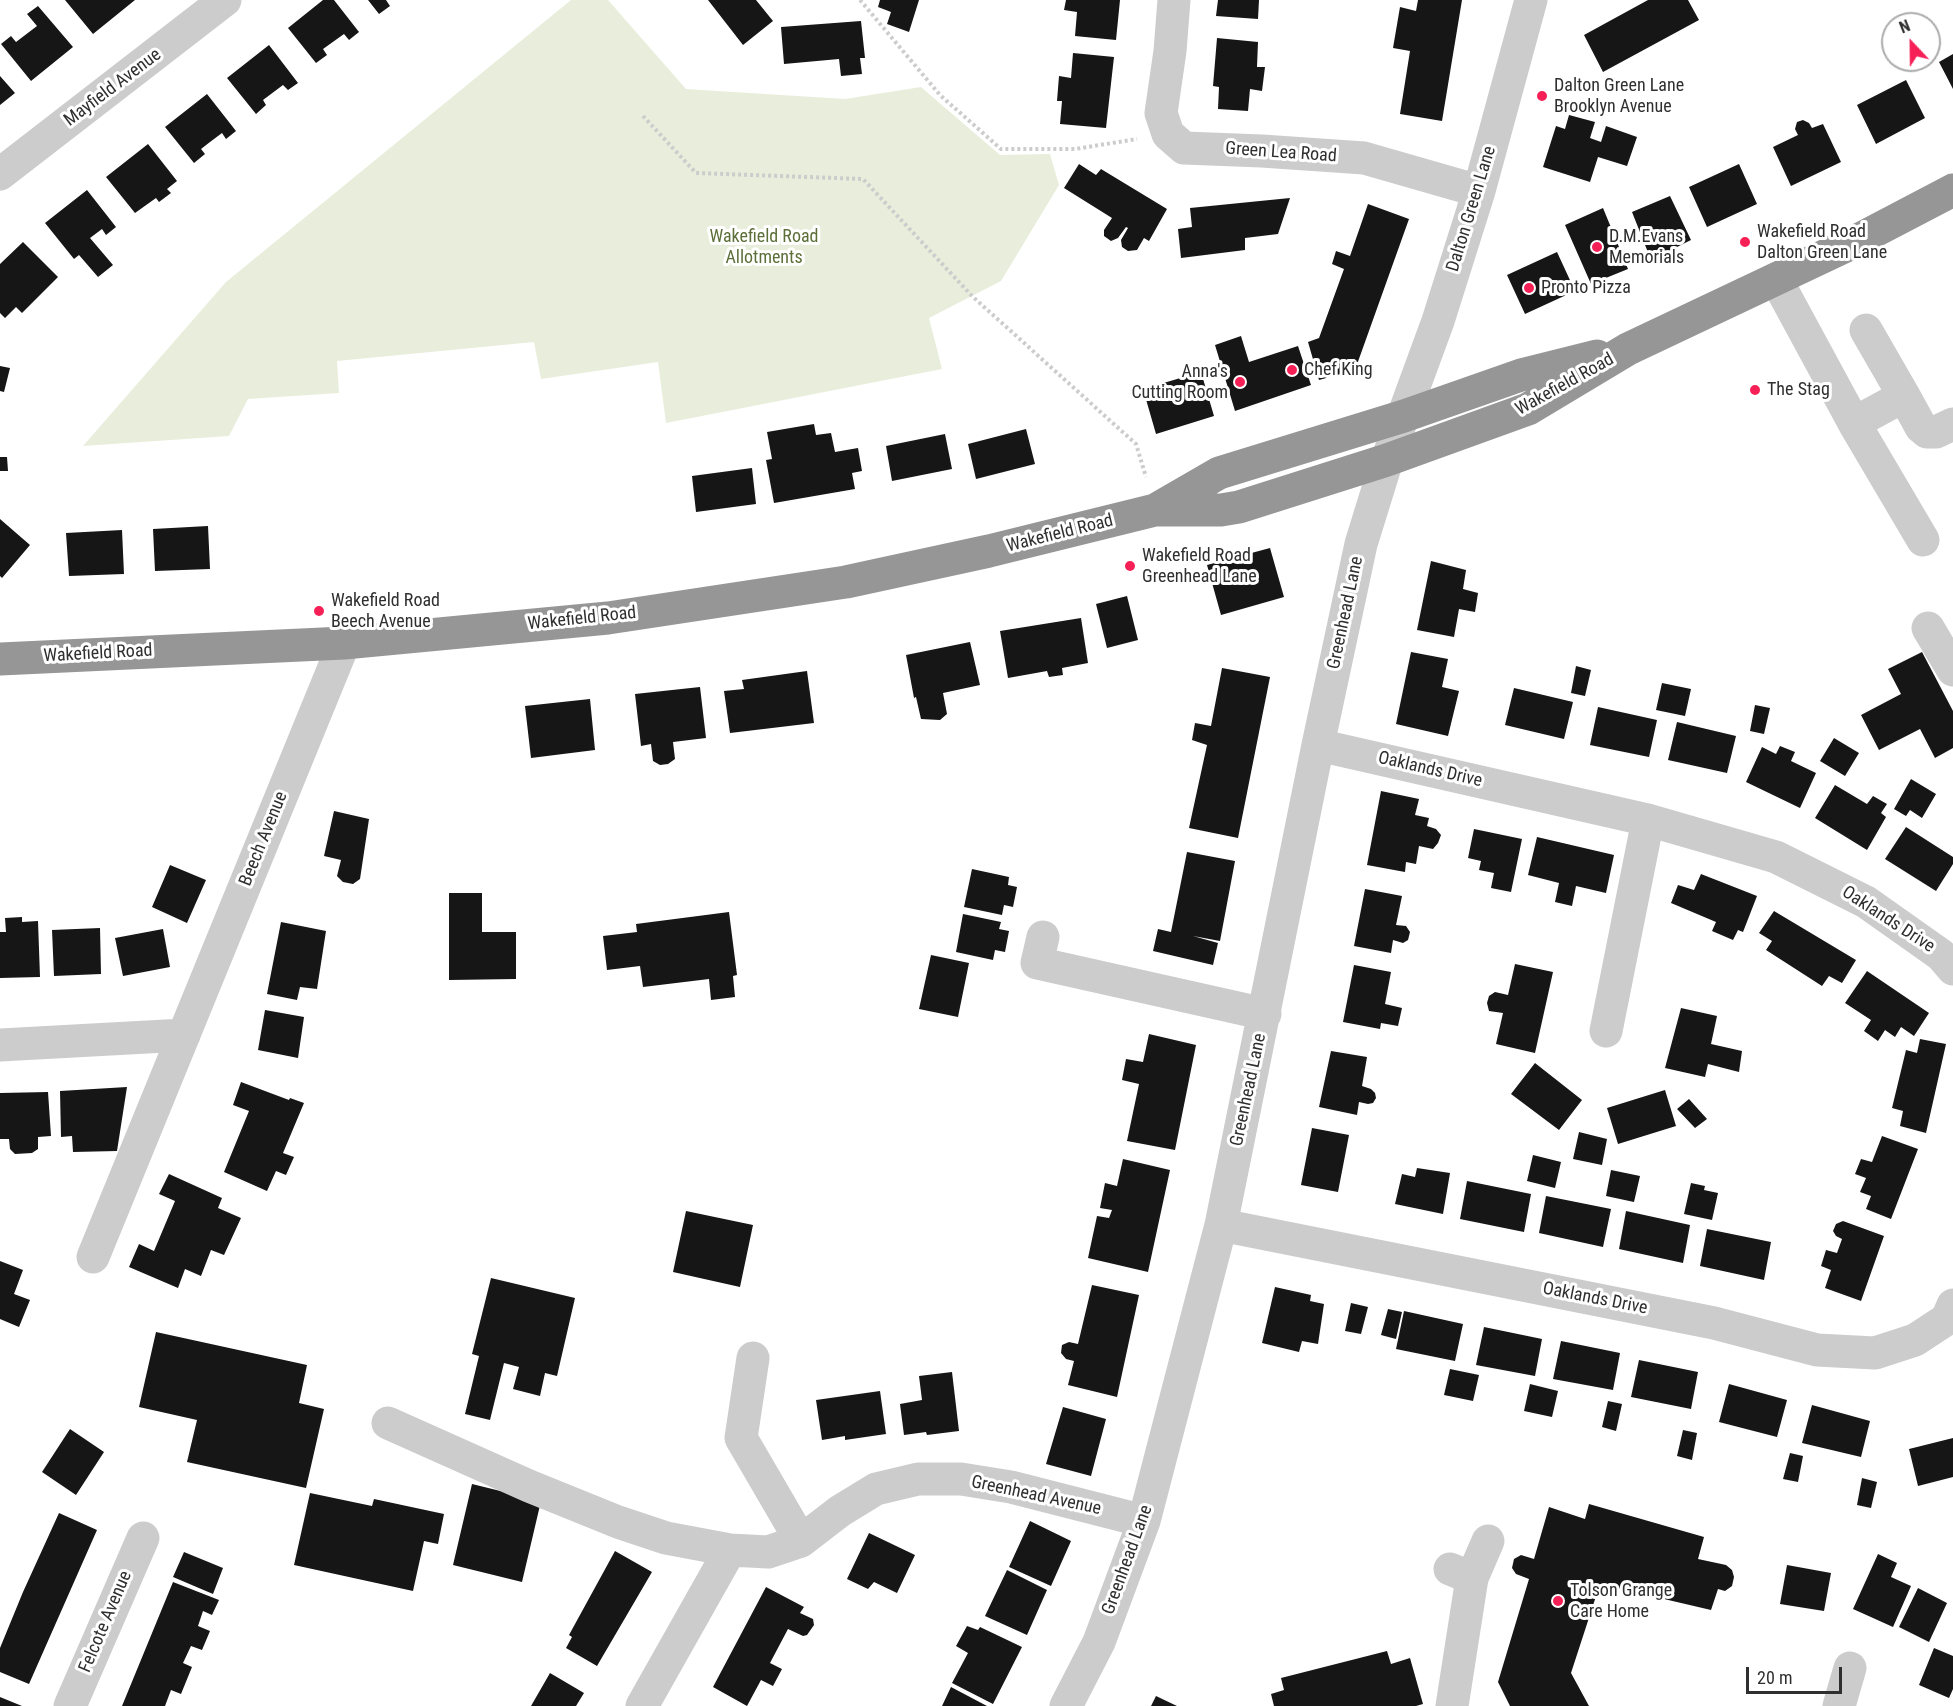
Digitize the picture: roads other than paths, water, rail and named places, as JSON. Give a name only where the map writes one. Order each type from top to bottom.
[{"type":"highway","name":"Wakefield Road","points":[[0,659],[344,643],[608,618],[846,582],[989,551],[1155,510],[1221,510],[1239,507],[1387,460],[1528,409],[1628,349],[1852,243],[1953,189]]},
{"type":"highway","name":"Wakefield Road","points":[[1155,510],[1219,472],[1404,416],[1521,375],[1628,349]]},
{"type":"street","name":"Mayfield Avenue","points":[[0,174],[225,0]]},
{"type":"street","name":"Green Lea Road","points":[[1174,0],[1170,51],[1161,113],[1168,134],[1184,148],[1364,159],[1479,190]]},
{"type":"street","name":"Dalton Green Lane","points":[[1387,460],[1438,321],[1479,190],[1531,0]]},
{"type":"street","points":[[1776,279],[1854,423],[1923,540]]},
{"type":"street","points":[[1866,330],[1921,427],[1927,432],[1936,432],[1953,424]]},
{"type":"street","points":[[1854,423],[1904,396]]},
{"type":"street","name":"Greenhead Lane","points":[[1066,1706],[1099,1642],[1144,1521],[1221,1225],[1361,544],[1387,460]]},
{"type":"street","points":[[1928,628],[1953,670]]},
{"type":"street","name":"Beech Avenue","points":[[93,1257],[344,643]]},
{"type":"street","name":"Oaklands Drive","points":[[1318,745],[1648,820],[1776,857],[1866,902],[1941,955],[1953,969]]},
{"type":"street","points":[[1606,1031],[1648,820]]},
{"type":"street","points":[[1043,937],[1037,963],[1265,1014]]},
{"type":"street","points":[[0,1045],[184,1035]]},
{"type":"street","name":"Oaklands Drive","points":[[1221,1225],[1714,1323],[1817,1350],[1875,1353],[1915,1340],[1947,1319],[1953,1305]]},
{"type":"street","points":[[753,1359],[741,1438],[801,1541]]},
{"type":"street","name":"Greenhead Avenue","points":[[388,1423],[528,1486],[618,1522],[666,1538],[730,1550],[768,1552],[801,1541],[840,1511],[876,1489],[918,1479],[961,1479],[1011,1487],[1144,1521]]},
{"type":"street","name":"Felcote Avenue","points":[[70,1706],[143,1538]]},
{"type":"street","points":[[1452,1706],[1461,1573],[1488,1541]]},
{"type":"street","points":[[642,1706],[730,1550]]},
{"type":"street","points":[[1839,1706],[1850,1668]]},
{"type":"place","name":"Dalton Green Lane Brooklyn Avenue","points":[[1542,96]]},
{"type":"place","name":"Wakefield Road Dalton Green Lane","points":[[1745,242]]},
{"type":"place","name":"D.M.Evans Memorials","points":[[1597,247]]},
{"type":"place","name":"Pronto Pizza","points":[[1529,288]]},
{"type":"place","name":"Chef King","points":[[1292,370]]},
{"type":"place","name":"Anna's Cutting Room","points":[[1240,382]]},
{"type":"place","name":"The Stag","points":[[1755,390]]},
{"type":"place","name":"Wakefield Road Greenhead Lane","points":[[1130,566]]},
{"type":"place","name":"Wakefield Road Beech Avenue","points":[[319,611]]},
{"type":"place","name":"Tolson Grange Care Home","points":[[1558,1601]]},
{"type":"park label","name":"Wakefield Road Allotments","points":[[764,247]]}]
